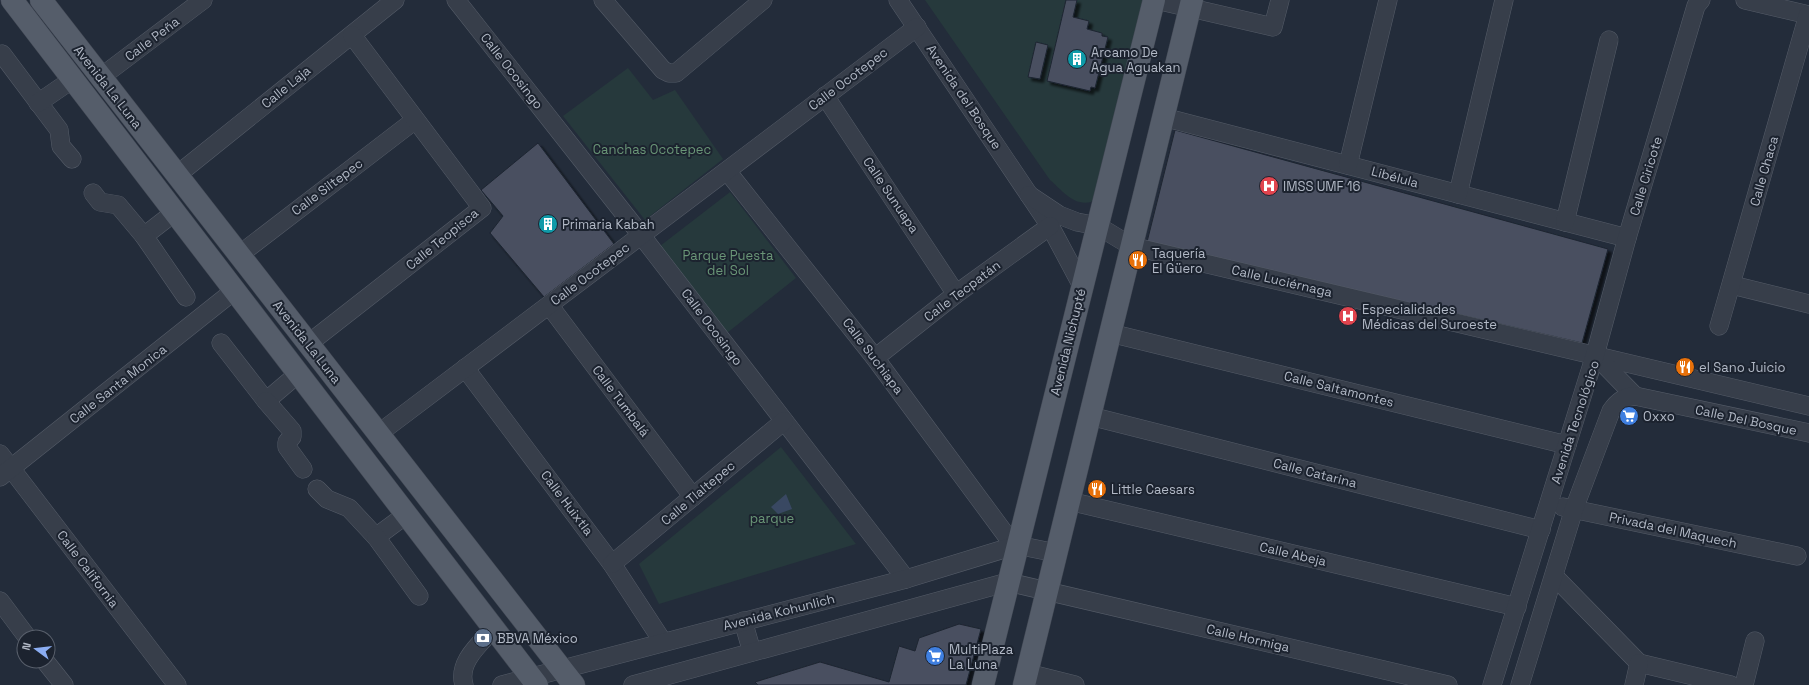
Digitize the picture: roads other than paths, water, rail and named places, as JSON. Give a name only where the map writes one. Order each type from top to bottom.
[{"type":"main road","name":"Avenida La Luna","points":[[12,0],[534,681]]},
{"type":"main road","name":"Avenida La Luna","points":[[41,0],[567,677]]},
{"type":"main road","name":"Avenida Nichupté","points":[[983,685],[1008,582],[1015,545],[1155,0]]},
{"type":"main road","points":[[1025,679],[1191,4]]},
{"type":"street","points":[[0,4],[6,0]]},
{"type":"street","name":"Calle Peña","points":[[101,77],[203,0]]},
{"type":"street","name":"Calle Laja","points":[[177,174],[395,0]]},
{"type":"street","name":"Calle Ocosingo","points":[[456,0],[641,235],[906,579]]},
{"type":"street","points":[[603,0],[663,70],[676,73],[763,0]]},
{"type":"street","name":"Avenida del Bosque","points":[[898,0],[1050,226],[1082,286]]},
{"type":"street","points":[[1155,0],[1191,4],[1273,27],[1280,0]]},
{"type":"street","points":[[1348,165],[1388,0]]},
{"type":"street","points":[[1458,194],[1504,0]]},
{"type":"street","name":"Calle Ciricote","points":[[1595,355],[1627,238],[1696,6],[1701,0]]},
{"type":"street","points":[[1745,0],[1808,15]]},
{"type":"street","name":"Calle Chaca","points":[[1720,326],[1808,15]]},
{"type":"street","name":"Calle Ocotepec","points":[[378,434],[917,27]]},
{"type":"street","name":"Calle Teopisca","points":[[308,344],[482,208],[352,35]]},
{"type":"street","points":[[1565,222],[1609,40]]},
{"type":"street","points":[[2,54],[59,130],[61,146],[72,159]]},
{"type":"street","points":[[38,103],[73,79]]},
{"type":"street","name":"Calle Sunuapa","points":[[825,96],[956,294]]},
{"type":"street","name":"Libélula","points":[[1163,117],[1627,238]]},
{"type":"street","name":"Calle Siltepec","points":[[239,255],[415,120]]},
{"type":"street","name":"Calle Suchiapa","points":[[727,170],[875,358],[1015,545]]},
{"type":"street","points":[[93,193],[100,202],[118,205],[144,236],[186,297]]},
{"type":"street","name":"Avenida del Bosque","points":[[1029,195],[1059,215],[1077,222],[1098,226],[1131,246]]},
{"type":"street","points":[[144,236],[175,212]]},
{"type":"street","name":"Calle Tecpatán","points":[[875,358],[956,294],[1050,226]]},
{"type":"street","name":"Calle Luciérnaga","points":[[1131,246],[1595,355]]},
{"type":"street","points":[[1732,284],[1809,304]]},
{"type":"street","name":"Calle Santa Monica","points":[[6,473],[235,290]]},
{"type":"street","name":"Calle Tumbalá","points":[[549,305],[693,497]]},
{"type":"street","name":"Calle Saltamontes","points":[[1110,333],[1567,445]]},
{"type":"street","points":[[221,343],[266,401],[292,431],[292,437],[287,442],[286,447],[303,469]]},
{"type":"street","name":"Avenida Tecnológico","points":[[1492,685],[1595,355],[1636,396]]},
{"type":"street","name":"Calle Del Bosque","points":[[1595,355],[1809,406]]},
{"type":"street","name":"Calle Huixtla","points":[[465,368],[612,564],[663,642]]},
{"type":"street","points":[[266,401],[299,374]]},
{"type":"street","name":"Avenida Tecnológico","points":[[1520,685],[1574,509],[1611,411],[1621,400],[1626,397],[1636,396]]},
{"type":"street","name":"Calle Del Bosque","points":[[1636,396],[1809,433]]},
{"type":"street","name":"Calle Catarina","points":[[1090,416],[1541,530]]},
{"type":"street","name":"Calle Tlaltepec","points":[[612,564],[784,421]]},
{"type":"street","name":"Calle California","points":[[0,454],[6,473],[177,685]]},
{"type":"street","points":[[317,489],[328,499],[349,508],[376,537],[419,596]]},
{"type":"street","name":"Calle Abeja","points":[[1069,501],[1517,607]]},
{"type":"street","name":"Privada del Maquech","points":[[1549,504],[1797,556]]},
{"type":"street","points":[[376,537],[407,514]]},
{"type":"street","name":"Avenida Kohunlich","points":[[502,685],[567,677],[663,642],[906,579],[1015,545],[1056,553]]},
{"type":"street","points":[[1554,576],[1639,663],[1732,685]]},
{"type":"street","points":[[633,685],[689,678],[752,652],[1008,582],[1048,590]]},
{"type":"street","name":"Calle Hormiga","points":[[1048,590],[1448,685]]},
{"type":"street","points":[[0,601],[21,629]]},
{"type":"street","points":[[743,621],[752,652]]},
{"type":"street","points":[[464,685],[462,678],[465,662],[494,628]]},
{"type":"street","points":[[1744,685],[1755,641]]},
{"type":"street","points":[[1634,685],[1639,663]]},
{"type":"street","points":[[51,669],[64,685]]},
{"type":"street","points":[[1025,679],[1075,685]]},
{"type":"water","points":[[786,494],[792,509],[778,514],[771,507]]},
{"type":"place","name":"Arcamo De Agua Aguakan","points":[[1077,59]]},
{"type":"place","name":"IMSS UMF 16","points":[[1269,186]]},
{"type":"place","name":"Primaria Kabah","points":[[548,224]]},
{"type":"place","name":"Taquería El Güero","points":[[1138,260]]},
{"type":"place","name":"Especialidades Médicas del Suroeste","points":[[1348,316]]},
{"type":"place","name":"el Sano Juicio","points":[[1685,367]]},
{"type":"place","name":"Oxxo","points":[[1629,416]]},
{"type":"place","name":"Little Caesars","points":[[1097,489]]},
{"type":"place","name":"BBVA México","points":[[483,638]]},
{"type":"place","name":"MultiPlaza La Luna","points":[[935,656]]},
{"type":"park label","name":"Canchas Ocotepec","points":[[652,149]]},
{"type":"park label","name":"Parque Puesta del Sol","points":[[728,262]]},
{"type":"park label","name":"parque","points":[[772,518]]}]
